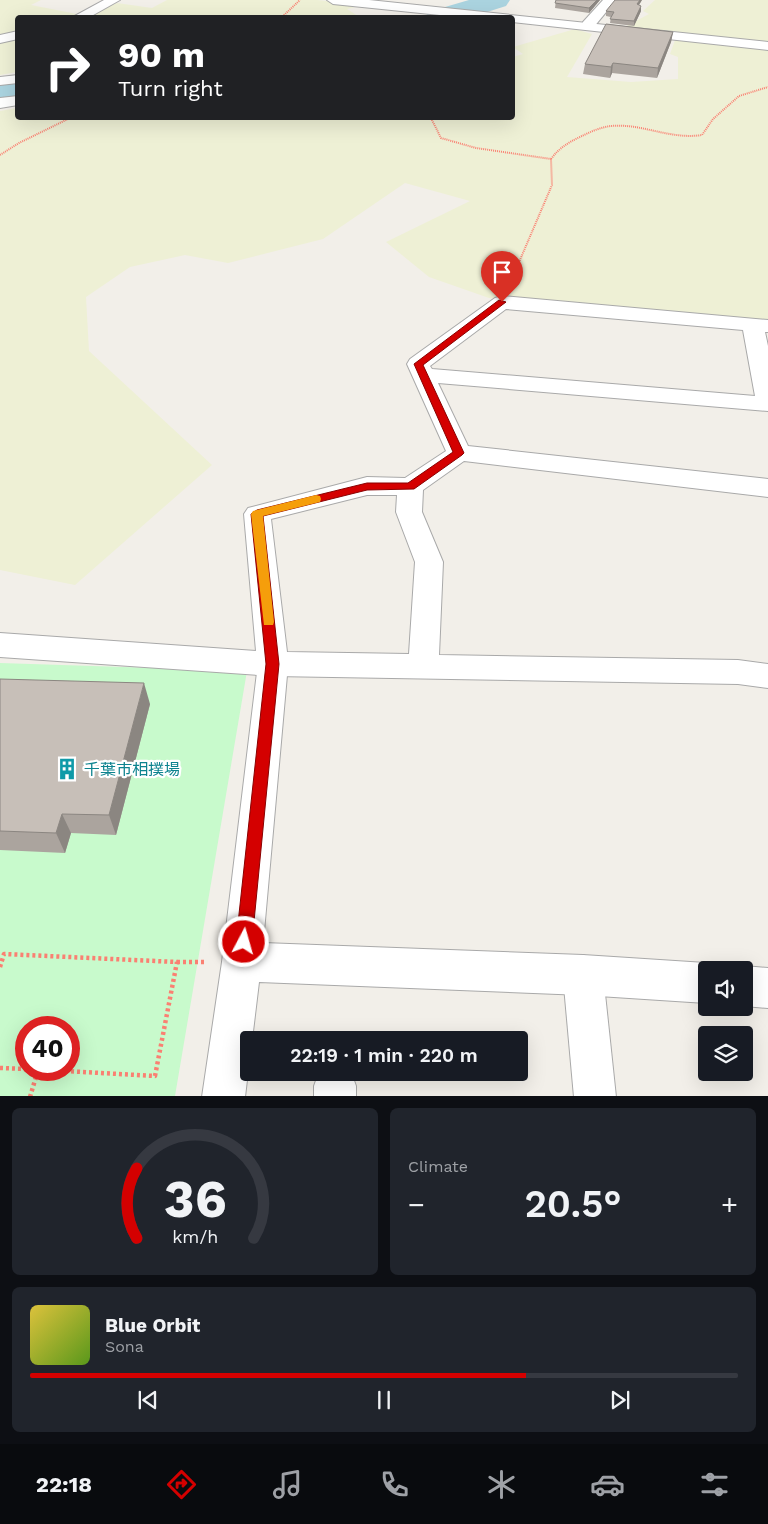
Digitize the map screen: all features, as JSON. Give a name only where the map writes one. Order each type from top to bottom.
[{"type":"street","points":[[83,15],[114,0]]},
{"type":"street","points":[[333,0],[470,15]]},
{"type":"street","points":[[404,15],[457,0]]},
{"type":"street","points":[[588,26],[610,0]]},
{"type":"street","points":[[490,15],[513,13],[588,26],[768,46]]},
{"type":"street","points":[[0,39],[15,36]]},
{"type":"street","points":[[0,81],[15,79]]},
{"type":"street","points":[[0,103],[15,100]]},
{"type":"street","points":[[423,375],[768,404],[760,325],[502,302],[418,364],[423,375],[459,453]]},
{"type":"street","points":[[223,1096],[242,962],[273,664],[257,514],[367,486],[410,486],[459,453],[768,488]]},
{"type":"street","points":[[410,486],[409,512],[429,562],[423,667]]},
{"type":"street","points":[[0,645],[273,664],[738,672],[768,676]]},
{"type":"street","points":[[242,962],[584,975],[698,982]]},
{"type":"street","points":[[584,975],[596,1096]]},
{"type":"street","points":[[753,987],[768,988]]},
{"type":"path","points":[[284,15],[300,0]]},
{"type":"path","points":[[502,302],[552,185],[551,159],[559,148],[594,130],[611,126],[688,138],[702,135],[713,119],[739,96],[768,87]]},
{"type":"path","points":[[0,155],[19,142],[66,120]]},
{"type":"path","points":[[432,120],[440,138],[476,148],[551,159]]},
{"type":"path","points":[[0,967],[4,954],[177,962],[155,1076],[80,1072]]},
{"type":"path","points":[[0,1068],[15,1069]]},
{"type":"path","points":[[30,1096],[35,1081]]},
{"type":"green space","points":[[0,0],[41,0],[31,5],[82,15],[15,15],[15,72],[0,75]]},
{"type":"green space","points":[[167,0],[317,0],[363,5],[347,9],[356,15],[89,15],[117,3],[152,8]]},
{"type":"green space","points":[[655,0],[768,0],[768,321],[489,298],[429,277],[386,242],[470,201],[405,183],[323,239],[228,263],[185,255],[130,267],[86,297],[89,351],[212,465],[75,585],[0,570],[0,111],[15,108],[15,120],[515,120],[515,56],[523,54],[515,46],[575,29],[592,34],[567,77],[631,82],[678,79],[678,57],[670,54],[678,32],[625,27],[649,14],[643,11]]},
{"type":"green space","points":[[0,663],[247,671],[175,1096],[0,1096]]},
{"type":"building","points":[[556,0],[597,0],[589,8],[555,3]]},
{"type":"building","points":[[615,0],[640,0],[637,4],[641,6],[634,21],[610,19],[614,12],[606,11]]},
{"type":"building","points":[[606,24],[673,32],[658,68],[613,63],[611,67],[585,64]]},
{"type":"building","name":"千葉市相撲場","points":[[0,679],[144,683],[109,815],[62,814],[56,833],[0,831]]},
{"type":"waterway","points":[[448,15],[497,0]]},
{"type":"waterway","points":[[0,92],[15,90]]},
{"type":"slow traffic","points":[[268,622],[257,514],[316,499]]},
{"type":"place","name":"千葉市相撲場","points":[[67,769]]},
{"type":"route","points":[[244,942],[273,664],[257,514],[367,486],[410,486],[459,453],[418,364],[502,302]]}]
